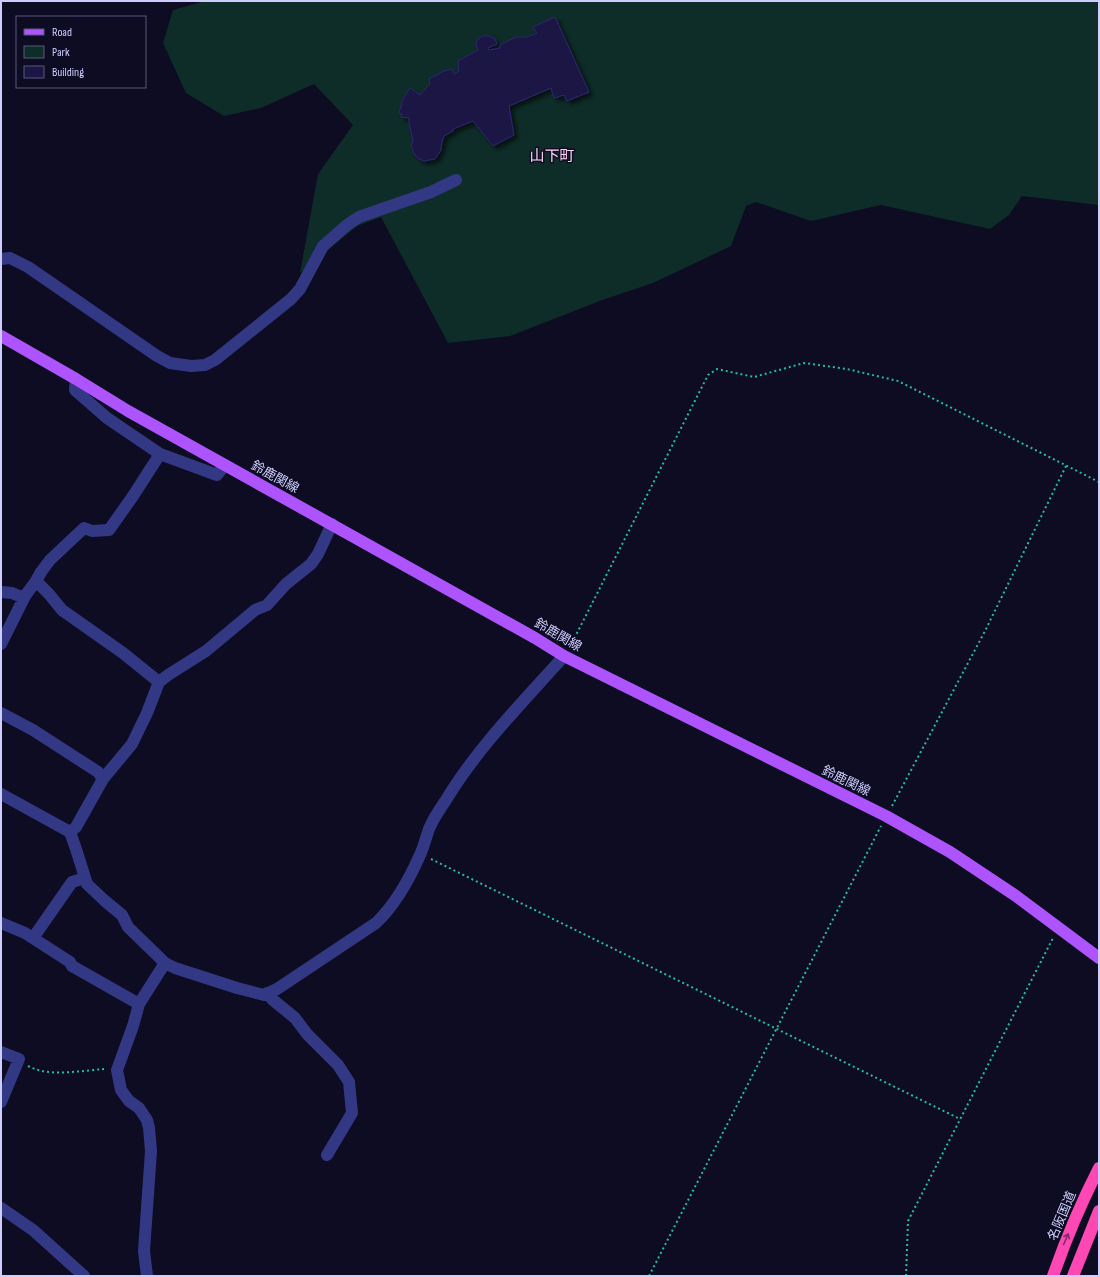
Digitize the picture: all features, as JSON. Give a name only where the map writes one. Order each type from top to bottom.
[{"type":"highway","name":"名阪国道","points":[[1053,1276],[1063,1246],[1099,1168]]},
{"type":"highway","points":[[1073,1276],[1099,1211]]},
{"type":"main road","name":"鈴鹿関線","points":[[1,336],[128,411],[535,638],[564,656],[886,816],[950,852],[1016,896],[1099,958]]},
{"type":"street","points":[[1,259],[10,258],[28,267],[157,356],[170,363],[191,366],[205,365],[215,360],[291,299],[300,289],[323,246],[347,225],[359,217],[431,192],[456,180]]},
{"type":"street","points":[[76,379],[75,390],[107,418],[160,454],[217,475],[225,465]]},
{"type":"street","points":[[1,644],[24,598],[50,560],[84,528],[92,531],[110,530],[160,454]]},
{"type":"street","points":[[70,832],[76,827],[103,779],[132,744],[147,713],[159,682],[168,674],[206,651],[255,610],[267,605],[286,584],[311,564],[318,554],[332,524]]},
{"type":"street","points":[[36,581],[62,610],[123,652],[159,682]]},
{"type":"street","points":[[1,592],[12,593],[24,598]]},
{"type":"street","points":[[1,794],[70,832],[87,884],[122,915],[128,926],[165,963],[174,968],[264,995],[277,989],[376,923],[399,897],[420,854],[430,827],[457,781],[478,753],[564,656]]},
{"type":"street","points":[[1,713],[33,730],[98,772],[103,779]]},
{"type":"street","points":[[33,938],[72,882],[85,878]]},
{"type":"street","points":[[1,923],[25,933],[70,962],[72,966],[139,1004]]},
{"type":"street","points":[[147,1276],[144,1251],[151,1152],[149,1128],[147,1120],[139,1108],[129,1101],[122,1090],[117,1070],[133,1026],[139,1004],[165,963]]},
{"type":"street","points":[[267,993],[273,1000],[295,1018],[307,1034],[338,1065],[348,1082],[352,1113],[327,1155]]},
{"type":"street","points":[[1,1052],[19,1058],[1,1102]]},
{"type":"street","points":[[1,1208],[33,1230],[84,1276]]},
{"type":"path","points":[[564,656],[568,644],[579,630],[708,375],[717,369],[754,377],[804,363],[847,369],[898,381],[1099,482]]},
{"type":"path","points":[[649,1276],[886,816],[985,631],[1066,466]]},
{"type":"path","points":[[420,854],[960,1119]]},
{"type":"path","points":[[906,1276],[908,1221],[1058,928]]},
{"type":"path","points":[[18,1060],[33,1069],[42,1071],[70,1072],[104,1069],[117,1070]]},
{"type":"green space","points":[[205,1],[1099,1],[1099,205],[1022,196],[1009,215],[990,229],[881,205],[811,221],[756,202],[746,206],[731,246],[653,283],[605,299],[510,336],[448,343],[381,217],[357,226],[300,273],[318,174],[353,125],[314,84],[261,108],[224,116],[186,93],[163,43],[173,10]]},
{"type":"building","points":[[555,17],[589,92],[567,101],[564,95],[554,98],[551,88],[509,106],[514,135],[493,146],[473,121],[453,129],[453,131],[444,136],[441,150],[435,159],[424,161],[419,159],[415,155],[411,146],[413,140],[409,118],[401,117],[402,114],[399,113],[403,99],[410,88],[420,95],[430,84],[429,79],[444,71],[452,69],[455,74],[459,71],[458,61],[478,50],[476,45],[477,40],[482,36],[489,36],[495,39],[497,44],[488,48],[489,50],[500,48],[500,45],[516,37],[527,37],[537,33],[533,27]]},
{"type":"district","name":"山下町","points":[[552,156]]}]
